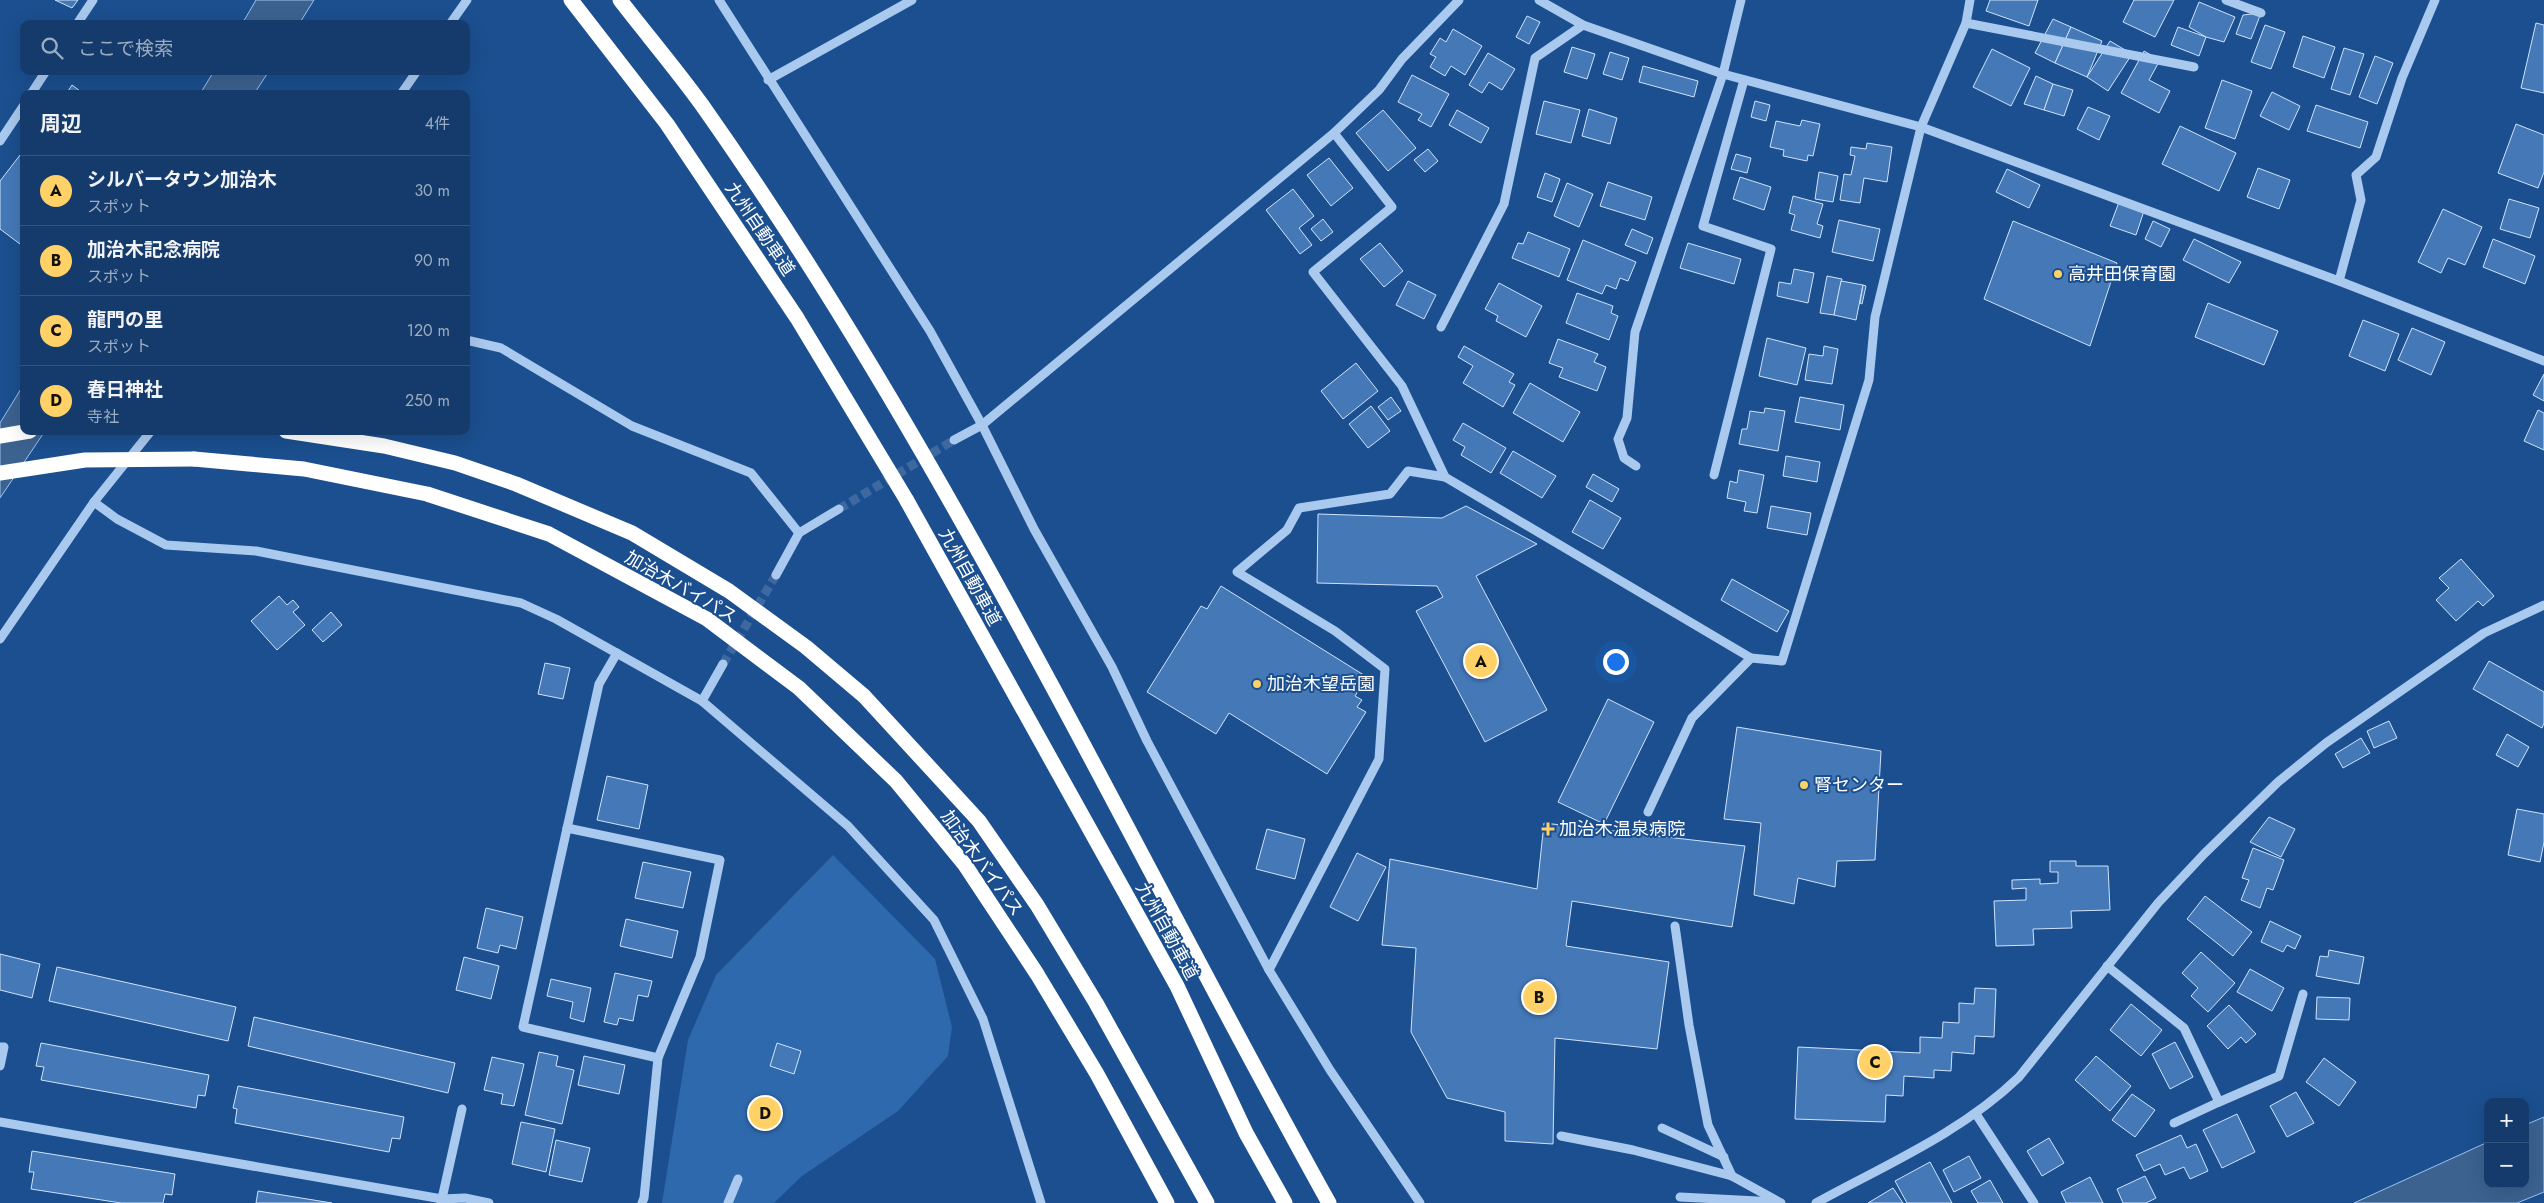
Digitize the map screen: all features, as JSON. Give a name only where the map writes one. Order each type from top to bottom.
[{"type":"highway","name":"九州自動車道","points":[[571,0],[667,124],[689,156],[797,318],[901,491],[1177,986],[1246,1133],[1285,1203]]},
{"type":"highway","name":"九州自動車道","points":[[620,0],[700,103],[830,295],[940,480],[1329,1203]]},
{"type":"highway","points":[[0,436],[20,433]]},
{"type":"highway","name":"加治木バイパス","points":[[310,435],[402,450],[455,463],[516,484],[632,533],[729,591],[814,653],[864,696],[979,821],[1037,905],[1092,995],[1207,1203]]},
{"type":"highway","name":"加治木バイパス","points":[[0,472],[85,460],[194,459],[304,469],[427,494],[549,534],[707,619],[799,688],[896,781],[965,865],[1037,974],[1097,1074],[1167,1203]]},
{"type":"highway","points":[[1279,1113],[1338,1203]]},
{"type":"street","points":[[80,20],[93,0]]},
{"type":"street","points":[[453,20],[467,0]]},
{"type":"street","points":[[719,0],[768,80],[930,331],[982,425],[1034,529],[1112,667],[1147,741],[1269,970],[1330,1070],[1420,1203]]},
{"type":"street","points":[[768,80],[912,0]]},
{"type":"street","points":[[954,440],[982,425],[1334,133],[1379,90],[1402,59],[1459,0]]},
{"type":"street","points":[[1539,0],[1583,25],[1724,74],[1921,127],[2339,281],[2544,361]]},
{"type":"street","points":[[1636,466],[1624,458],[1618,439],[1627,418],[1635,332],[1724,74],[1741,0]]},
{"type":"street","points":[[1269,970],[1379,759],[1385,669],[1335,631],[1237,572],[1287,530],[1299,508],[1390,494],[1408,472],[1444,477],[1751,658],[1782,661],[1869,380],[1875,317],[1921,127],[1966,23],[1970,0]]},
{"type":"street","points":[[2226,0],[2261,13]]},
{"type":"street","points":[[2339,281],[2362,200],[2356,175],[2376,157],[2402,78],[2435,0]]},
{"type":"street","points":[[1966,23],[2194,67]]},
{"type":"street","points":[[1441,327],[1504,204],[1535,58],[1583,25]]},
{"type":"street","points":[[34,90],[43,75]]},
{"type":"street","points":[[404,90],[414,75]]},
{"type":"street","points":[[1714,476],[1771,249],[1703,226],[1744,80]]},
{"type":"street","points":[[0,141],[20,111]]},
{"type":"street","points":[[1334,133],[1392,207],[1313,272],[1402,386],[1444,477]]},
{"type":"street","points":[[470,341],[501,348],[632,426],[751,473],[800,533]]},
{"type":"street","points":[[0,639],[94,502],[148,435]]},
{"type":"street","points":[[94,502],[117,518],[166,545],[256,551],[520,602],[556,619],[702,701],[848,826],[934,920],[983,1019],[1041,1203]]},
{"type":"street","points":[[776,576],[800,533],[839,509]]},
{"type":"street","points":[[1816,1203],[1976,1114],[2019,1077],[2158,903],[2204,854],[2278,782],[2326,743],[2484,632],[2544,606]]},
{"type":"street","points":[[617,653],[599,684],[523,1027],[658,1058]]},
{"type":"street","points":[[1648,812],[1692,718],[1751,658]]},
{"type":"street","points":[[702,701],[722,664]]},
{"type":"street","points":[[567,828],[720,860],[700,957],[658,1058],[642,1203]]},
{"type":"street","points":[[1675,926],[1689,1024],[1708,1125],[1732,1176]]},
{"type":"street","points":[[2107,966],[2184,1028],[2219,1102]]},
{"type":"street","points":[[2174,1123],[2279,1076],[2303,994]]},
{"type":"street","points":[[0,1047],[4,1047],[0,1066]]},
{"type":"street","points":[[442,1201],[462,1109]]},
{"type":"street","points":[[1976,1114],[2034,1203]]},
{"type":"street","points":[[0,1122],[442,1201],[465,1198],[488,1203]]},
{"type":"street","points":[[1662,1128],[1724,1157]]},
{"type":"street","points":[[1561,1136],[1633,1150],[1732,1176],[1780,1203]]},
{"type":"street","points":[[728,1203],[738,1179]]},
{"type":"street","points":[[1680,1197],[1780,1203]]},
{"type":"shaded area","points":[[256,0],[314,0],[302,20],[244,20]]},
{"type":"shaded area","points":[[212,75],[266,75],[257,90],[202,90]]},
{"type":"shaded area","points":[[20,390],[20,435],[42,435],[0,498],[0,423]]},
{"type":"shaded area","points":[[833,855],[935,959],[952,1027],[948,1056],[898,1111],[802,1176],[774,1203],[662,1203],[688,1040],[716,975]]},
{"type":"shaded area","points":[[2544,1117],[2544,1192],[2517,1203],[2354,1203],[2484,1144],[2484,1188],[2529,1188],[2529,1123]]},
{"type":"building","points":[[55,0],[78,0],[72,8]]},
{"type":"building","points":[[1990,0],[2038,0],[2029,26],[1986,11]]},
{"type":"building","points":[[2134,0],[2174,0],[2155,37],[2123,22]]},
{"type":"building","points":[[2199,2],[2235,17],[2224,42],[2206,37],[2189,27]]},
{"type":"building","points":[[2261,13],[2251,39],[2236,34],[2243,15]]},
{"type":"building","points":[[1527,16],[1540,22],[1529,44],[1516,37]]},
{"type":"building","points":[[2053,19],[2071,27],[2055,63],[2035,53]]},
{"type":"building","points":[[2536,23],[2544,25],[2544,93],[2521,88]]},
{"type":"building","points":[[2265,25],[2285,32],[2271,69],[2251,62]]},
{"type":"building","points":[[2071,27],[2102,41],[2087,77],[2055,63]]},
{"type":"building","points":[[2178,27],[2206,37],[2199,56],[2171,45]]},
{"type":"building","points":[[1453,29],[1482,46],[1465,75],[1451,66],[1445,76],[1430,67],[1436,57],[1430,54],[1440,38],[1446,42]]},
{"type":"building","points":[[2303,36],[2335,47],[2324,78],[2293,67]]},
{"type":"building","points":[[2110,41],[2132,54],[2108,91],[2087,77]]},
{"type":"building","points":[[1572,47],[1595,54],[1587,79],[1564,72]]},
{"type":"building","points":[[2344,48],[2364,54],[2350,95],[2331,89]]},
{"type":"building","points":[[1992,49],[2030,68],[2011,106],[1973,87]]},
{"type":"building","points":[[2144,51],[2160,60],[2149,80],[2170,91],[2159,113],[2121,93]]},
{"type":"building","points":[[1610,52],[1629,58],[1622,80],[1603,74]]},
{"type":"building","points":[[1488,53],[1515,69],[1502,90],[1489,82],[1482,93],[1469,85]]},
{"type":"building","points":[[2375,56],[2393,63],[2377,104],[2359,97]]},
{"type":"building","points":[[1643,66],[1698,81],[1694,97],[1639,82]]},
{"type":"building","points":[[1412,75],[1449,94],[1431,127],[1418,120],[1422,114],[1398,102]]},
{"type":"building","points":[[2036,76],[2053,84],[2044,110],[2024,104]]},
{"type":"building","points":[[2222,80],[2252,91],[2235,139],[2205,128]]},
{"type":"building","points":[[2053,84],[2073,90],[2064,116],[2044,110]]},
{"type":"building","points":[[72,85],[79,90],[69,90]]},
{"type":"building","points":[[2272,92],[2300,106],[2289,130],[2260,116]]},
{"type":"building","points":[[1544,101],[1580,110],[1571,143],[1536,134]]},
{"type":"building","points":[[1755,101],[1770,105],[1766,121],[1751,117]]},
{"type":"building","points":[[2316,105],[2368,122],[2360,148],[2307,131]]},
{"type":"building","points":[[2088,107],[2110,116],[2099,140],[2077,129]]},
{"type":"building","points":[[1589,109],[1617,118],[1610,144],[1582,136]]},
{"type":"building","points":[[1383,110],[1416,148],[1388,171],[1356,133]]},
{"type":"building","points":[[1457,110],[1489,128],[1481,143],[1449,125]]},
{"type":"building","points":[[1802,120],[1820,124],[1813,156],[1808,155],[1807,161],[1783,156],[1784,150],[1770,147],[1776,121],[1800,126]]},
{"type":"building","points":[[2516,124],[2544,135],[2544,172],[2538,188],[2498,173]]},
{"type":"building","points":[[2180,126],[2236,153],[2219,191],[2162,164]]},
{"type":"building","points":[[1867,143],[1892,147],[1887,182],[1864,178],[1860,203],[1840,200],[1844,174],[1851,175],[1855,156],[1850,155],[1851,147],[1866,149]]},
{"type":"building","points":[[1428,149],[1438,161],[1425,172],[1414,160]]},
{"type":"building","points":[[1736,154],[1751,158],[1747,173],[1731,169]]},
{"type":"building","points":[[20,155],[20,244],[0,229],[0,181]]},
{"type":"building","points":[[1329,158],[1353,188],[1331,206],[1307,175]]},
{"type":"building","points":[[2258,168],[2290,180],[2279,209],[2247,197]]},
{"type":"building","points":[[2007,169],[2040,185],[2029,208],[1996,192]]},
{"type":"building","points":[[1819,172],[1838,176],[1833,202],[1815,199]]},
{"type":"building","points":[[1545,173],[1560,179],[1552,202],[1537,197]]},
{"type":"building","points":[[1740,177],[1771,187],[1764,210],[1733,199]]},
{"type":"building","points":[[1608,182],[1652,197],[1645,220],[1600,206]]},
{"type":"building","points":[[1567,183],[1593,194],[1579,227],[1554,216]]},
{"type":"building","points":[[1293,189],[1314,216],[1299,228],[1312,245],[1300,254],[1266,210]]},
{"type":"building","points":[[1793,196],[1823,204],[1817,224],[1823,226],[1820,238],[1791,230],[1795,215],[1789,213]]},
{"type":"building","points":[[2509,199],[2539,208],[2530,238],[2500,229]]},
{"type":"building","points":[[2119,202],[2144,211],[2136,235],[2110,226]]},
{"type":"building","points":[[2443,209],[2482,227],[2465,265],[2448,258],[2441,273],[2418,262]]},
{"type":"building","points":[[1323,219],[1333,232],[1321,241],[1311,229]]},
{"type":"building","points":[[1839,220],[1880,229],[1873,261],[1832,252]]},
{"type":"building","points":[[2013,221],[2117,263],[2090,346],[1984,299]]},
{"type":"building","points":[[2153,221],[2170,229],[2161,247],[2145,239]]},
{"type":"building","points":[[1632,229],[1653,238],[1647,254],[1625,245]]},
{"type":"building","points":[[1528,232],[1570,249],[1559,277],[1512,258],[1518,243],[1523,244]]},
{"type":"building","points":[[2194,239],[2241,262],[2229,283],[2183,260]]},
{"type":"building","points":[[2493,239],[2535,256],[2525,284],[2483,267]]},
{"type":"building","points":[[1583,240],[1636,262],[1628,281],[1620,278],[1616,289],[1606,285],[1602,294],[1567,280]]},
{"type":"building","points":[[1380,243],[1403,271],[1384,287],[1360,259]]},
{"type":"building","points":[[1688,243],[1741,259],[1734,284],[1680,268]]},
{"type":"building","points":[[1794,269],[1814,273],[1808,303],[1777,296],[1779,282],[1791,284]]},
{"type":"building","points":[[1827,276],[1842,279],[1834,315],[1820,313]]},
{"type":"building","points":[[1408,281],[1436,295],[1424,319],[1396,305]]},
{"type":"building","points":[[1841,281],[1863,285],[1856,320],[1834,315]]},
{"type":"building","points":[[1499,283],[1542,306],[1526,337],[1496,321],[1498,316],[1485,309]]},
{"type":"building","points":[[1863,285],[1866,286],[1862,304],[1860,303]]},
{"type":"building","points":[[1577,293],[1613,306],[1611,313],[1618,316],[1609,340],[1566,323]]},
{"type":"building","points":[[2208,303],[2278,331],[2264,365],[2195,337]]},
{"type":"building","points":[[2363,320],[2399,334],[2385,371],[2349,356]]},
{"type":"building","points":[[2412,328],[2445,342],[2431,375],[2398,360]]},
{"type":"building","points":[[1767,338],[1806,348],[1797,385],[1759,376]]},
{"type":"building","points":[[1558,339],[1598,354],[1594,362],[1606,367],[1597,391],[1559,377],[1563,368],[1549,363]]},
{"type":"building","points":[[1464,346],[1514,374],[1509,382],[1515,385],[1503,407],[1463,383],[1473,366],[1458,357]]},
{"type":"building","points":[[1824,346],[1838,349],[1832,384],[1805,380],[1809,354],[1823,356]]},
{"type":"building","points":[[1356,363],[1378,391],[1343,419],[1321,391]]},
{"type":"building","points":[[2544,374],[2544,401],[2533,395]]},
{"type":"building","points":[[1530,383],[1580,412],[1563,442],[1513,413]]},
{"type":"building","points":[[1391,397],[1401,411],[1388,420],[1378,407]]},
{"type":"building","points":[[1800,397],[1844,405],[1840,430],[1795,422]]},
{"type":"building","points":[[1371,406],[1390,431],[1368,448],[1349,424]]},
{"type":"building","points":[[1765,408],[1785,411],[1778,451],[1739,444],[1742,429],[1747,429],[1750,411],[1764,413]]},
{"type":"building","points":[[2538,410],[2544,413],[2544,450],[2524,441]]},
{"type":"building","points":[[1463,423],[1506,448],[1491,473],[1461,455],[1465,447],[1453,440]]},
{"type":"building","points":[[1513,451],[1556,476],[1542,498],[1500,473]]},
{"type":"building","points":[[1786,456],[1820,462],[1817,482],[1783,476]]},
{"type":"building","points":[[1739,470],[1764,475],[1757,513],[1744,511],[1746,502],[1727,498],[1730,481],[1737,483]]},
{"type":"building","points":[[1593,474],[1619,489],[1612,502],[1586,487]]},
{"type":"building","points":[[1590,500],[1621,518],[1603,549],[1572,532]]},
{"type":"building","points":[[1466,506],[1537,544],[1476,576],[1547,710],[1485,742],[1416,611],[1443,597],[1437,586],[1317,583],[1318,514],[1442,518]]},
{"type":"building","points":[[1771,506],[1811,513],[1807,535],[1767,528]]},
{"type":"building","points":[[2461,559],[2494,596],[2483,606],[2478,601],[2456,621],[2436,600],[2449,588],[2439,578]]},
{"type":"building","points":[[1732,579],[1789,611],[1777,632],[1721,600]]},
{"type":"building","name":"加治木望岳園","points":[[1221,586],[1367,677],[1355,696],[1362,700],[1357,707],[1366,712],[1327,774],[1229,713],[1216,734],[1147,692],[1201,606],[1207,609]]},
{"type":"building","points":[[279,596],[287,605],[293,600],[299,607],[293,612],[305,625],[277,650],[251,621]]},
{"type":"building","points":[[331,612],[342,625],[323,642],[312,630]]},
{"type":"building","points":[[2489,661],[2544,692],[2544,723],[2542,728],[2473,689]]},
{"type":"building","points":[[545,663],[570,668],[563,699],[538,694]]},
{"type":"building","points":[[1608,699],[1654,722],[1604,824],[1558,802]]},
{"type":"building","points":[[2389,721],[2397,738],[2374,748],[2367,731]]},
{"type":"building","name":"腎センター","points":[[1737,727],[1881,751],[1875,860],[1837,861],[1835,887],[1798,878],[1794,904],[1754,895],[1761,823],[1724,819]]},
{"type":"building","points":[[2507,734],[2529,747],[2518,767],[2496,755]]},
{"type":"building","points":[[2361,738],[2370,753],[2343,768],[2335,754]]},
{"type":"building","points":[[607,776],[648,785],[639,829],[597,820]]},
{"type":"building","points":[[2517,809],[2544,814],[2544,842],[2540,862],[2508,855]]},
{"type":"building","points":[[2269,817],[2295,829],[2281,857],[2250,842]]},
{"type":"building","points":[[1544,823],[1745,846],[1732,927],[1572,901],[1566,946],[1669,962],[1657,1049],[1555,1038],[1553,1144],[1505,1141],[1505,1112],[1447,1098],[1411,1032],[1416,948],[1382,945],[1390,859],[1537,889]]},
{"type":"building","points":[[1267,829],[1305,839],[1295,879],[1256,869]]},
{"type":"building","points":[[2253,848],[2284,860],[2273,890],[2267,888],[2260,908],[2241,900],[2249,880],[2242,878]]},
{"type":"building","points":[[1357,853],[1386,867],[1358,921],[1330,907]]},
{"type":"building","points":[[2050,861],[2076,861],[2076,866],[2108,866],[2110,910],[2071,911],[2072,928],[2033,929],[2034,945],[1996,946],[1994,901],[2026,900],[2026,888],[2012,889],[2012,880],[2040,879],[2040,884],[2058,883],[2058,872],[2050,872]]},
{"type":"building","points":[[643,862],[691,872],[683,908],[635,898]]},
{"type":"building","points":[[2205,896],[2252,932],[2233,956],[2187,919]]},
{"type":"building","points":[[486,908],[523,917],[516,949],[500,945],[498,953],[477,948]]},
{"type":"building","points":[[626,919],[678,931],[672,958],[620,946]]},
{"type":"building","points":[[2270,921],[2301,936],[2295,949],[2287,945],[2283,952],[2261,942]]},
{"type":"building","points":[[2329,950],[2364,957],[2359,984],[2316,976],[2320,956],[2328,957]]},
{"type":"building","points":[[2201,952],[2235,983],[2208,1012],[2191,996],[2198,988],[2182,973]]},
{"type":"building","points":[[0,954],[40,964],[32,998],[0,990]]},
{"type":"building","points":[[464,957],[499,966],[491,999],[456,990]]},
{"type":"building","points":[[57,967],[236,1007],[228,1041],[49,1001]]},
{"type":"building","points":[[2250,969],[2284,988],[2272,1011],[2237,992]]},
{"type":"building","points":[[615,973],[652,981],[648,997],[638,995],[633,1021],[619,1018],[617,1025],[604,1022]]},
{"type":"building","points":[[551,979],[591,988],[584,1022],[570,1018],[573,1002],[547,996]]},
{"type":"building","points":[[1975,988],[1996,989],[1994,1037],[1975,1036],[1974,1054],[1952,1052],[1951,1071],[1934,1070],[1934,1078],[1904,1076],[1903,1096],[1886,1095],[1885,1122],[1795,1119],[1798,1047],[1920,1053],[1920,1037],[1942,1038],[1943,1022],[1959,1023],[1959,1003],[1974,1004]]},
{"type":"building","points":[[2317,997],[2350,998],[2349,1020],[2316,1019]]},
{"type":"building","points":[[2131,1004],[2162,1030],[2141,1056],[2110,1030]]},
{"type":"building","points":[[2229,1005],[2256,1034],[2246,1043],[2241,1037],[2228,1049],[2207,1026]]},
{"type":"building","points":[[254,1017],[455,1063],[448,1093],[248,1046]]},
{"type":"building","points":[[2175,1042],[2193,1077],[2170,1089],[2152,1054]]},
{"type":"building","points":[[41,1043],[209,1075],[205,1096],[198,1095],[196,1108],[41,1080],[44,1067],[36,1066]]},
{"type":"building","points":[[777,1043],[801,1051],[794,1074],[770,1066]]},
{"type":"building","points":[[539,1052],[558,1056],[556,1066],[574,1070],[562,1124],[525,1115]]},
{"type":"building","points":[[584,1056],[625,1065],[619,1094],[578,1085]]},
{"type":"building","points":[[2096,1056],[2131,1086],[2110,1111],[2075,1080]]},
{"type":"building","points":[[492,1057],[524,1064],[514,1106],[501,1104],[503,1094],[484,1090]]},
{"type":"building","points":[[2324,1058],[2356,1082],[2339,1106],[2306,1082]]},
{"type":"building","points":[[238,1086],[404,1117],[400,1139],[392,1138],[389,1152],[235,1123],[237,1109],[233,1108]]},
{"type":"building","points":[[2296,1092],[2314,1123],[2287,1137],[2270,1106]]},
{"type":"building","points":[[2132,1094],[2155,1110],[2135,1137],[2112,1120]]},
{"type":"building","points":[[2237,1114],[2255,1152],[2222,1168],[2203,1130]]},
{"type":"building","points":[[521,1122],[555,1129],[546,1172],[512,1164]]},
{"type":"building","points":[[2181,1135],[2187,1148],[2196,1144],[2208,1171],[2190,1179],[2184,1167],[2165,1175],[2160,1164],[2144,1171],[2136,1155]]},
{"type":"building","points":[[2049,1138],[2064,1163],[2042,1176],[2027,1151]]},
{"type":"building","points":[[556,1140],[590,1148],[582,1182],[549,1175]]},
{"type":"building","points":[[32,1151],[175,1174],[172,1195],[165,1194],[163,1203],[121,1203],[31,1189],[34,1172],[29,1172]]},
{"type":"building","points":[[1969,1156],[1981,1178],[1954,1192],[1943,1170]]},
{"type":"building","points":[[1930,1162],[1952,1203],[1907,1203],[1895,1181]]},
{"type":"building","points":[[2145,1176],[2156,1198],[2146,1203],[2123,1203],[2117,1189]]},
{"type":"building","points":[[2090,1177],[2103,1203],[2066,1203],[2061,1192]]},
{"type":"building","points":[[1990,1180],[2003,1203],[1978,1203],[1971,1191]]},
{"type":"building","points":[[1893,1188],[1903,1203],[1868,1203]]},
{"type":"building","points":[[258,1191],[332,1203],[256,1203]]},
{"type":"tunnel","points":[[839,509],[954,440]]},
{"type":"tunnel","points":[[723,664],[776,575]]},
{"type":"place","name":"高井田保育園","points":[[2058,274]]},
{"type":"place","name":"シルバータウン加治木","points":[[1481,661]]},
{"type":"place","name":"加治木望岳園","points":[[1257,684]]},
{"type":"place","name":"腎センター","points":[[1804,785]]},
{"type":"place","name":"加治木温泉病院","points":[[1548,829]]},
{"type":"place","name":"加治木記念病院","points":[[1539,997]]},
{"type":"place","name":"龍門の里","points":[[1875,1062]]},
{"type":"place","name":"春日神社","points":[[765,1113]]}]
